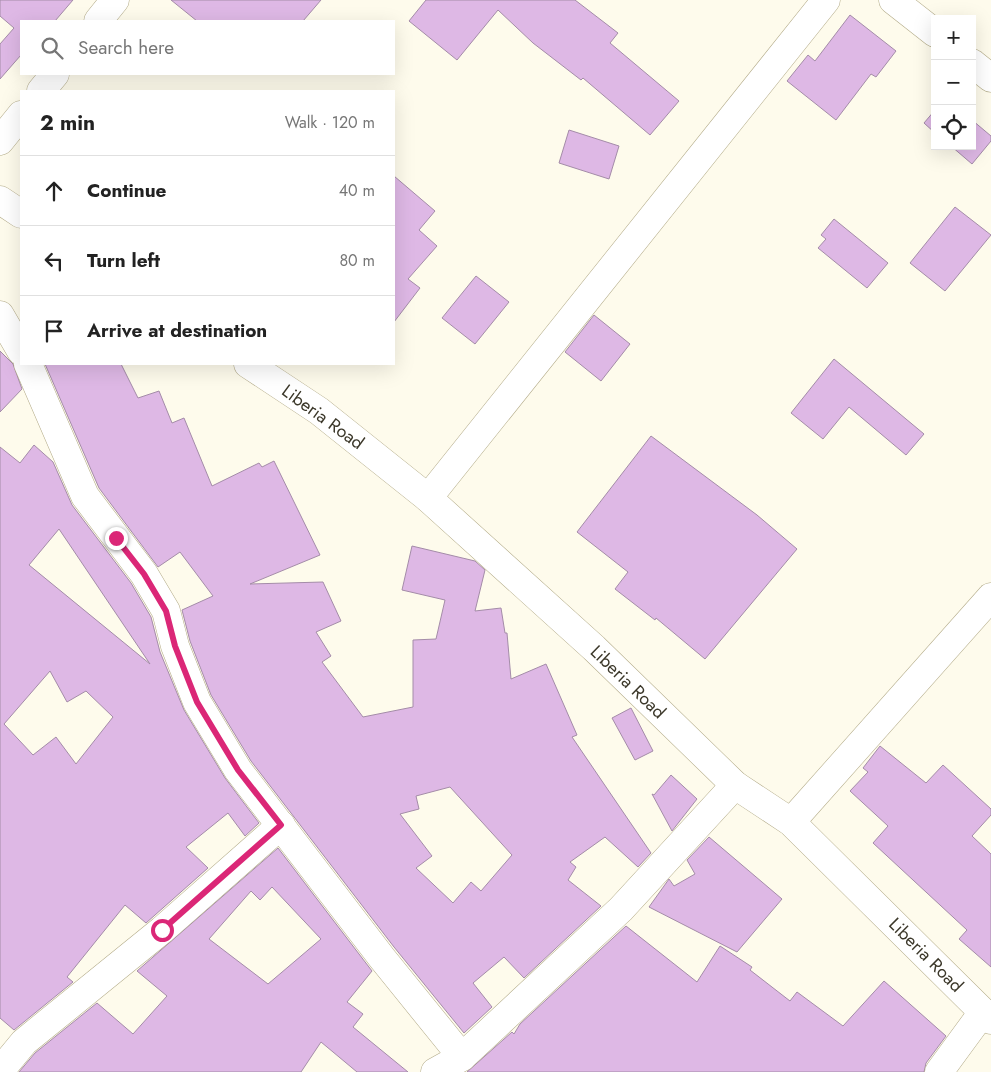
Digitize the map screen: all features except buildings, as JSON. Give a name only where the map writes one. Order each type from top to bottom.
[{"type":"street","points":[[99,20],[115,0]]},
{"type":"street","points":[[428,498],[826,0]]},
{"type":"street","points":[[893,0],[931,30]]},
{"type":"street","points":[[976,66],[991,78]]},
{"type":"street","points":[[41,90],[54,75]]},
{"type":"street","points":[[0,141],[20,116]]},
{"type":"street","points":[[0,200],[20,213]]},
{"type":"street","points":[[0,315],[20,350]]},
{"type":"street","points":[[28,365],[85,496],[144,574],[166,611],[175,646],[197,702],[238,770],[382,958],[462,1057]]},
{"type":"street","name":"Liberia Road","points":[[250,365],[319,410],[428,498],[594,648],[735,785],[791,822],[987,1016]]},
{"type":"street","points":[[791,822],[991,597]]},
{"type":"street","points":[[435,1072],[462,1057],[621,908],[735,785]]},
{"type":"street","points":[[0,1072],[24,1042],[162,930],[281,825]]},
{"type":"street","points":[[939,1072],[987,1016]]},
{"type":"route","points":[[116,538],[144,574],[166,611],[175,646],[197,702],[238,770],[281,825],[162,930]]}]
